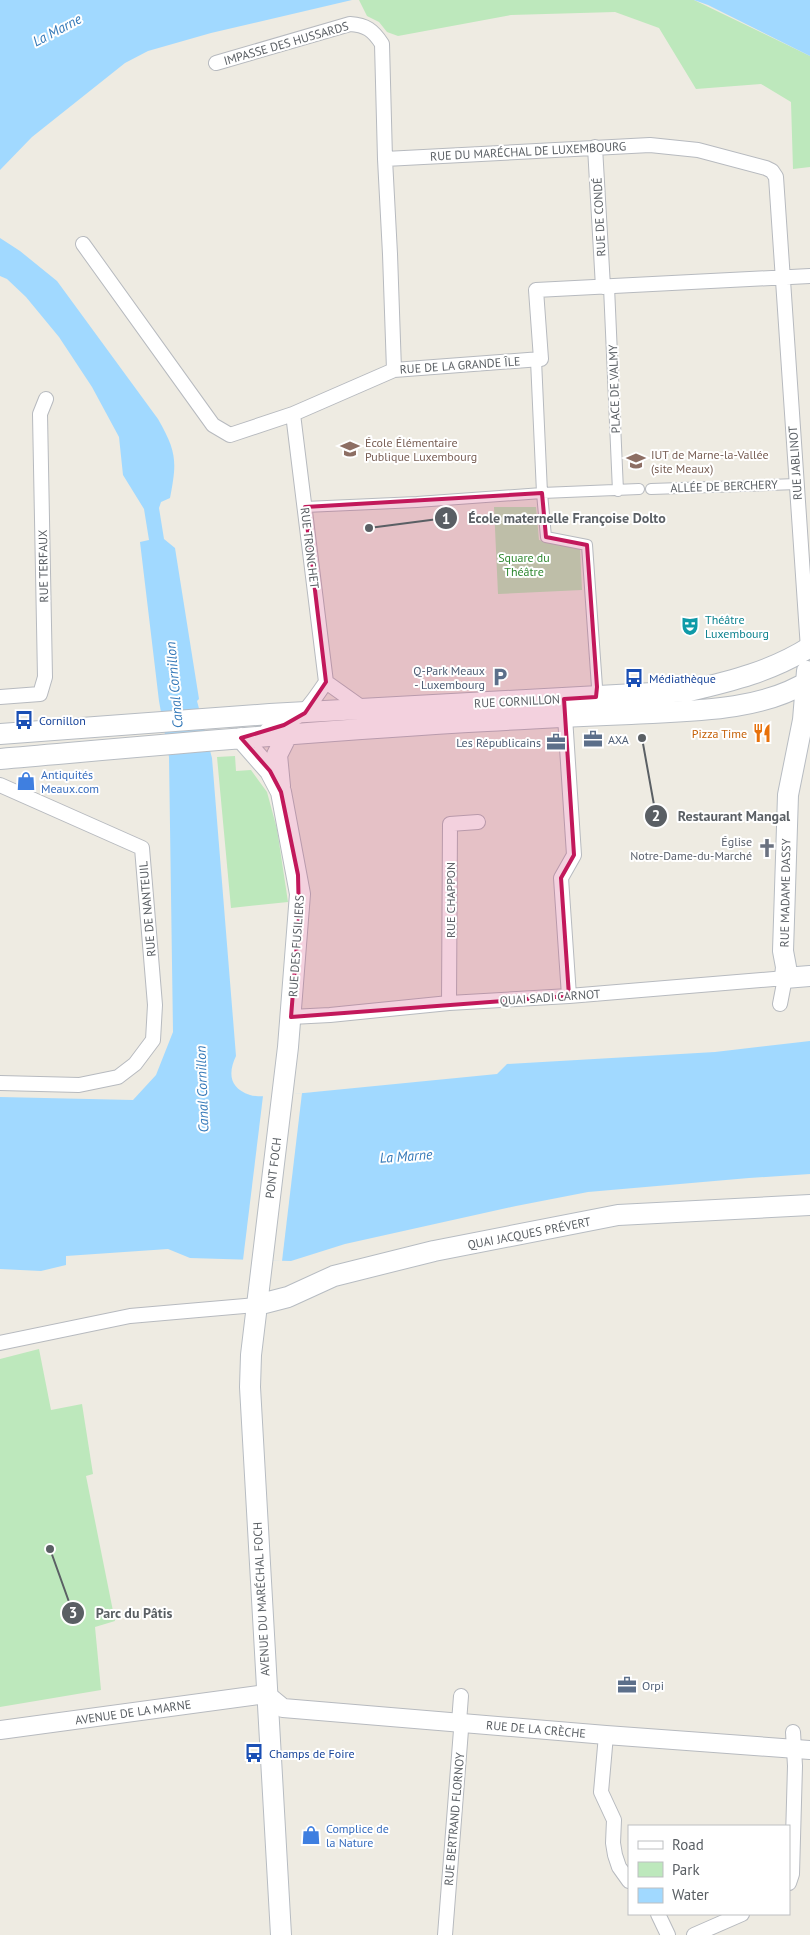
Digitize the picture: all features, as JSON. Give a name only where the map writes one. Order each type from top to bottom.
[{"type":"main road","name":"RUE MADAME DASSY","points":[[785,978],[784,909],[788,795],[806,721],[809,648]]},
{"type":"main road","name":"RUE CORNILLON","points":[[0,734],[217,718],[689,691],[741,680],[791,659],[809,648]]},
{"type":"main road","name":"RUE CORNILLON","points":[[0,759],[220,739],[691,711],[762,700],[786,692],[808,681]]},
{"type":"main road","name":"RUE DES FUSILIERS","points":[[285,1071],[300,894],[276,755],[286,735]]},
{"type":"main road","name":"RUE DES FUSILIERS","points":[[241,738],[270,771],[281,792]]},
{"type":"main road","name":"QUAI SADI CARNOT","points":[[785,978],[810,976]]},
{"type":"main road","name":"PONT FOCH","points":[[262,1264],[285,1071]]},
{"type":"main road","name":"QUAI JACQUES PRÉVERT","points":[[257,1306],[288,1298],[334,1276],[434,1251],[618,1215],[810,1205]]},
{"type":"main road","name":"AVENUE DU MARÉCHAL FOCH","points":[[262,1264],[251,1356],[250,1403],[280,1935]]},
{"type":"street","name":"IMPASSE DES HUSSARDS","points":[[216,62],[350,24],[361,25],[374,32],[382,44],[385,159]]},
{"type":"street","name":"RUE DU MARÉCHAL DE LUXEMBOURG","points":[[385,159],[650,145],[674,147],[723,156],[766,168],[772,171],[776,177],[783,278]]},
{"type":"street","name":"RUE DE CONDÉ","points":[[595,147],[606,287]]},
{"type":"street","points":[[385,159],[394,370]]},
{"type":"street","name":"RUE DE LA GRANDE ÎLE","points":[[83,244],[213,425],[230,434],[293,414],[394,370],[541,360],[536,290],[810,276]]},
{"type":"street","name":"RUE JABLINOT","points":[[783,278],[809,648]]},
{"type":"street","name":"PLACE DE VALMY","points":[[606,287],[618,491]]},
{"type":"street","points":[[536,360],[546,537],[587,545],[597,686],[596,697]]},
{"type":"street","name":"RUE TERFAUX","points":[[0,697],[40,694],[45,677],[40,414],[46,399]]},
{"type":"street","name":"RUE TRONCHET","points":[[293,414],[326,682]]},
{"type":"street","name":"ALLÉE DE BERCHERY","points":[[651,489],[797,484]]},
{"type":"street","points":[[305,507],[417,502],[542,492],[639,489]]},
{"type":"street","points":[[241,738],[284,725],[305,713],[326,682],[364,709]]},
{"type":"street","points":[[286,735],[302,726],[364,709]]},
{"type":"street","points":[[565,717],[574,855],[562,878],[569,996]]},
{"type":"street","name":"RUE DE NANTEUIL","points":[[0,785],[142,848],[155,1005],[152,1040],[135,1064],[118,1077],[79,1084],[0,1083]]},
{"type":"street","name":"RUE CHAPPON","points":[[449,1003],[450,824],[478,822]]},
{"type":"street","points":[[780,1004],[785,978]]},
{"type":"street","name":"QUAI SADI CARNOT","points":[[290,1017],[785,978]]},
{"type":"street","points":[[0,1343],[130,1316],[257,1306]]},
{"type":"street","name":"RUE DE LA CRÈCHE","points":[[266,1694],[283,1708],[802,1750]]},
{"type":"street","name":"AVENUE DE LA MARNE","points":[[0,1730],[266,1694]]},
{"type":"street","name":"RUE BERTRAND FLORNOY","points":[[445,1935],[461,1730],[461,1700]]},
{"type":"street","points":[[790,1877],[795,1766],[802,1750],[794,1732]]},
{"type":"street","points":[[606,1735],[601,1792],[614,1820],[613,1843],[615,1855],[619,1867],[628,1880]]},
{"type":"street","points":[[658,1915],[668,1935]]},
{"type":"street","points":[[694,1935],[740,1915]]},
{"type":"highlighted area","points":[[542,493],[546,537],[587,545],[597,687],[596,697],[564,699],[574,855],[561,878],[569,996],[291,1017],[299,917],[298,875],[281,792],[270,771],[241,738],[284,725],[305,713],[326,682],[305,507]]},
{"type":"green space","points":[[359,0],[694,0],[810,56],[810,167],[793,169],[791,102],[761,84],[696,89],[659,28],[615,12],[511,15],[398,36],[387,32],[379,22],[367,16]]},
{"type":"green space","name":"Square du Théâtre","points":[[494,507],[536,507],[539,540],[580,549],[582,590],[498,594]]},
{"type":"green space","points":[[235,756],[236,771],[251,770],[267,792],[277,829],[288,902],[231,908],[217,757]]},
{"type":"green space","points":[[39,1349],[51,1410],[82,1404],[93,1474],[86,1476],[115,1621],[95,1627],[101,1690],[0,1707],[0,1359]]},
{"type":"water","name":"La Marne","points":[[0,0],[352,0],[211,33],[148,51],[125,63],[32,137],[0,170]]},
{"type":"water","points":[[694,0],[810,0],[810,56],[708,5]]},
{"type":"water","points":[[0,238],[20,251],[57,281],[158,419],[172,449],[174,475],[170,498],[161,502],[159,508],[164,539],[175,548],[199,699],[197,701],[212,758],[236,1056],[231,1074],[234,1084],[250,1095],[281,1095],[497,1074],[507,1064],[715,1052],[810,1041],[810,1174],[588,1192],[345,1244],[291,1261],[190,1258],[168,1249],[66,1256],[66,1265],[41,1271],[0,1269],[0,1097],[133,1100],[156,1075],[173,1032],[169,757],[159,701],[140,542],[149,540],[144,509],[123,475],[119,437],[92,387],[59,337],[26,297],[7,279],[0,276]]},
{"type":"pier","points":[[302,1093],[282,1261],[243,1260],[263,1096]]},
{"type":"place","name":"École Élémentaire Publique Luxembourg","points":[[350,449]]},
{"type":"place","name":"IUT de Marne-la-Vallée (site Meaux)","points":[[636,461]]},
{"type":"place","name":"École maternelle Françoise Dolto","points":[[369,528]]},
{"type":"place","name":"Théâtre Luxembourg","points":[[690,626]]},
{"type":"place","name":"Q-Park Meaux - Luxembourg","points":[[500,677]]},
{"type":"place","name":"Médiathèque","points":[[634,678]]},
{"type":"place","name":"Cornillon","points":[[24,720]]},
{"type":"place","name":"Pizza Time","points":[[762,733]]},
{"type":"place","name":"Restaurant Mangal","points":[[642,738]]},
{"type":"place","name":"AXA","points":[[593,739]]},
{"type":"place","name":"Les Républicains","points":[[556,742]]},
{"type":"place","name":"Antiquités Meaux.com","points":[[26,781]]},
{"type":"place","name":"Église Notre-Dame-du-Marché","points":[[767,848]]},
{"type":"place","name":"Parc du Pâtis","points":[[50,1549]]},
{"type":"place","name":"Orpi","points":[[627,1685]]},
{"type":"place","name":"Champs de Foire","points":[[254,1753]]},
{"type":"place","name":"Complice de la Nature","points":[[311,1835]]},
{"type":"water label","name":"Canal Cornillon","points":[[174,685]]},
{"type":"water label","name":"Canal Cornillon","points":[[202,1089]]}]
